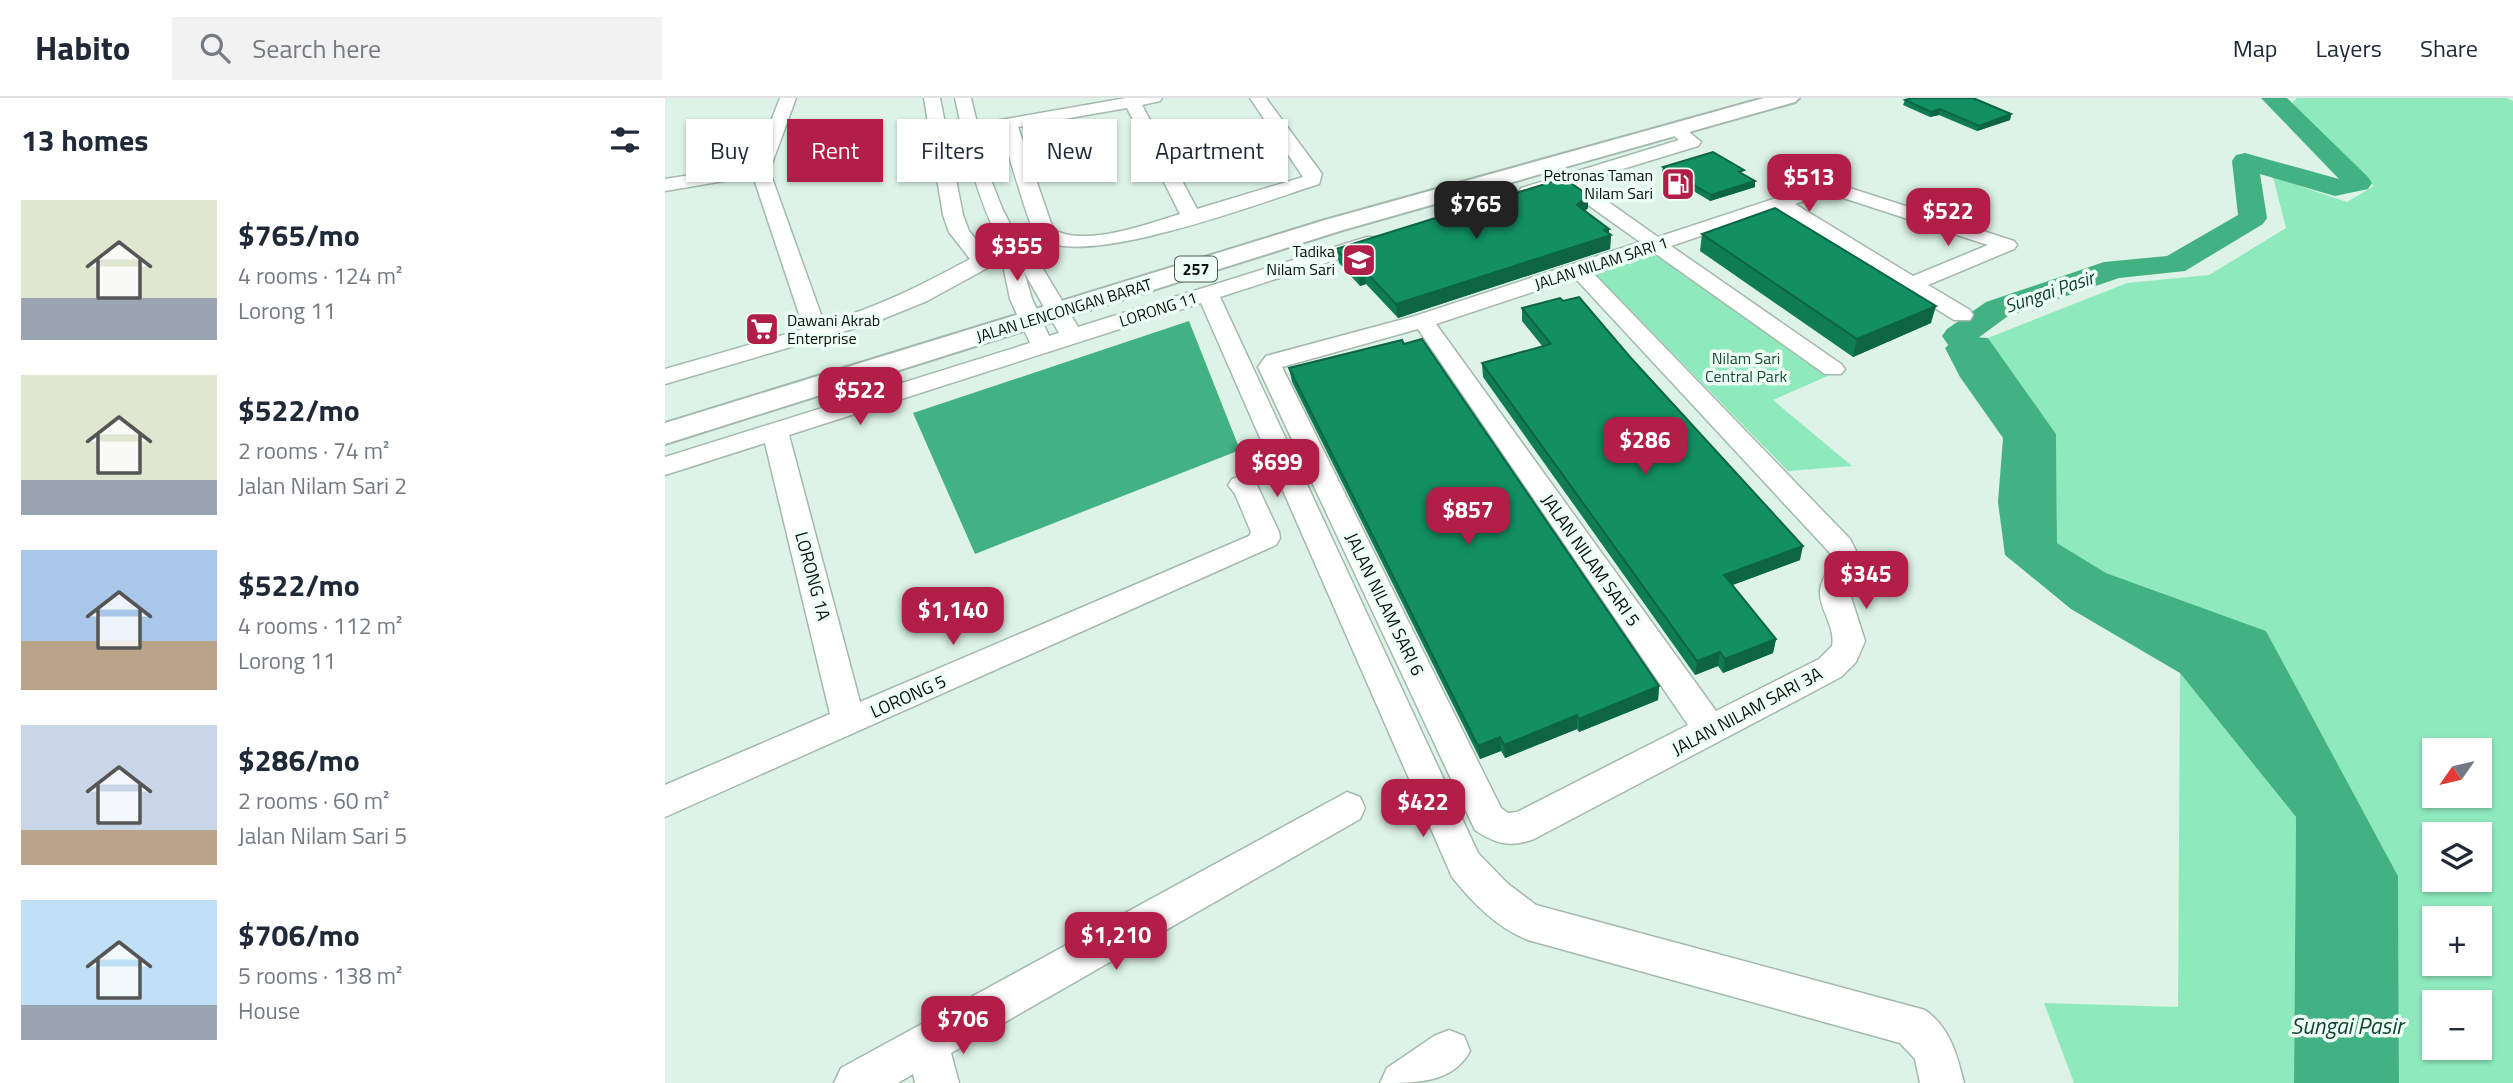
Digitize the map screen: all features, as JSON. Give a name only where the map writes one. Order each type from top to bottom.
[{"type":"highway","name":"JALAN LENCONGAN BARAT","points":[[665,408],[1045,319],[1323,214],[1741,98]]},
{"type":"highway","name":"JALAN LENCONGAN BARAT","points":[[665,434],[1045,319],[1334,225],[1556,173],[1684,136],[1788,98]]},
{"type":"street","points":[[773,136],[787,98]]},
{"type":"street","points":[[932,98],[953,215],[959,232],[982,261]]},
{"type":"street","points":[[963,98],[967,119]]},
{"type":"street","points":[[1009,124],[1154,98]]},
{"type":"street","points":[[1009,127],[1044,232],[1058,240],[1106,241],[1192,218],[1312,180],[1313,174],[1258,98]]},
{"type":"street","points":[[1132,102],[1192,218]]},
{"type":"street","points":[[1514,196],[1556,173],[1833,369]]},
{"type":"street","points":[[665,185],[686,182]]},
{"type":"street","points":[[765,182],[816,332]]},
{"type":"street","points":[[985,182],[992,208],[1012,248],[1012,263],[1045,319]]},
{"type":"street","name":"JALAN NILAM SARI 1","points":[[1423,321],[1830,187],[2007,245],[1913,284]]},
{"type":"street","points":[[1779,204],[1962,315]]},
{"type":"street","name":"LORONG 11","points":[[665,466],[775,431],[1045,319],[1207,293],[1398,233]]},
{"type":"street","points":[[665,377],[866,318],[907,302],[982,261],[1012,248]]},
{"type":"street","name":"JALAN NILAM SARI 3A","points":[[1503,829],[1521,828],[1830,668],[1844,655],[1849,641],[1835,587],[1846,556],[1579,270]]},
{"type":"street","points":[[1207,293],[1465,864],[1483,887],[1504,907],[1528,921],[1910,1025],[1924,1034],[1934,1047],[1942,1083]]},
{"type":"street","name":"JALAN NILAM SARI 5","points":[[1423,321],[1711,731]]},
{"type":"street","name":"JALAN NILAM SARI 6","points":[[1423,321],[1286,355],[1275,360],[1270,367],[1488,819],[1503,829]]},
{"type":"street","name":"LORONG 1A","points":[[775,431],[849,722]]},
{"type":"street","name":"LORONG 5","points":[[665,801],[1266,538],[1256,510],[1246,489],[1241,485]]},
{"type":"street","points":[[856,1083],[932,1063],[1347,808]]},
{"type":"street","points":[[1402,1083],[1449,1051]]},
{"type":"green space","points":[[2297,98],[2506,98],[2513,101],[2513,1083],[2399,1083],[2398,876],[2266,631],[2106,573],[2057,543],[2056,434],[1988,338],[2127,283],[2209,275],[2286,228],[2273,177],[2347,202],[2374,186],[2292,103]]},
{"type":"green space","name":"Nilam Sari Central Park","points":[[1655,251],[1830,375],[1773,400],[1852,466],[1788,471],[1596,275],[1601,267]]},
{"type":"green space","points":[[2180,673],[2296,817],[2294,1083],[2074,1083],[2044,1003],[2178,1007]]},
{"type":"water","points":[[1189,321],[1240,450],[975,554],[913,413]]},
{"type":"water","name":"Sungai Pasir","points":[[1959,336],[1988,338],[2056,434],[2057,543],[2106,573],[2266,631],[2398,876],[2399,1083],[2294,1083],[2296,817],[2180,673],[2071,609],[2005,555],[1998,502],[2003,438],[1960,377],[1945,348]]},
{"type":"building","points":[[1973,98],[2011,114],[1979,126],[1940,109],[1931,112],[1905,100]]},
{"type":"building","points":[[1713,152],[1744,170],[1739,172],[1755,181],[1711,195],[1663,167]]},
{"type":"building","points":[[1564,178],[1588,195],[1577,205],[1609,229],[1604,230],[1611,235],[1396,304],[1364,270],[1358,272],[1336,249]]},
{"type":"building","points":[[1775,208],[1936,306],[1857,339],[1702,234]]},
{"type":"building","points":[[1579,297],[1630,357],[1803,546],[1724,575],[1776,639],[1725,659],[1720,652],[1697,661],[1482,363],[1551,344],[1522,308],[1560,298],[1563,301]]},
{"type":"building","points":[[1422,339],[1659,686],[1579,719],[1577,715],[1504,745],[1500,737],[1478,746],[1289,368],[1402,340],[1404,344]]},
{"type":"waterway","name":"Sungai Pasir","points":[[1995,386],[1959,336],[1997,309],[2115,269],[2174,265],[2253,218],[2245,161],[2335,188],[2358,183],[2273,98]]},
{"type":"place","name":"Petronas Taman Nilam Sari","points":[[1678,184]]},
{"type":"place","name":"Tadika Nilam Sari","points":[[1359,260]]},
{"type":"place","name":"Dawani Akrab Enterprise","points":[[762,329]]}]
